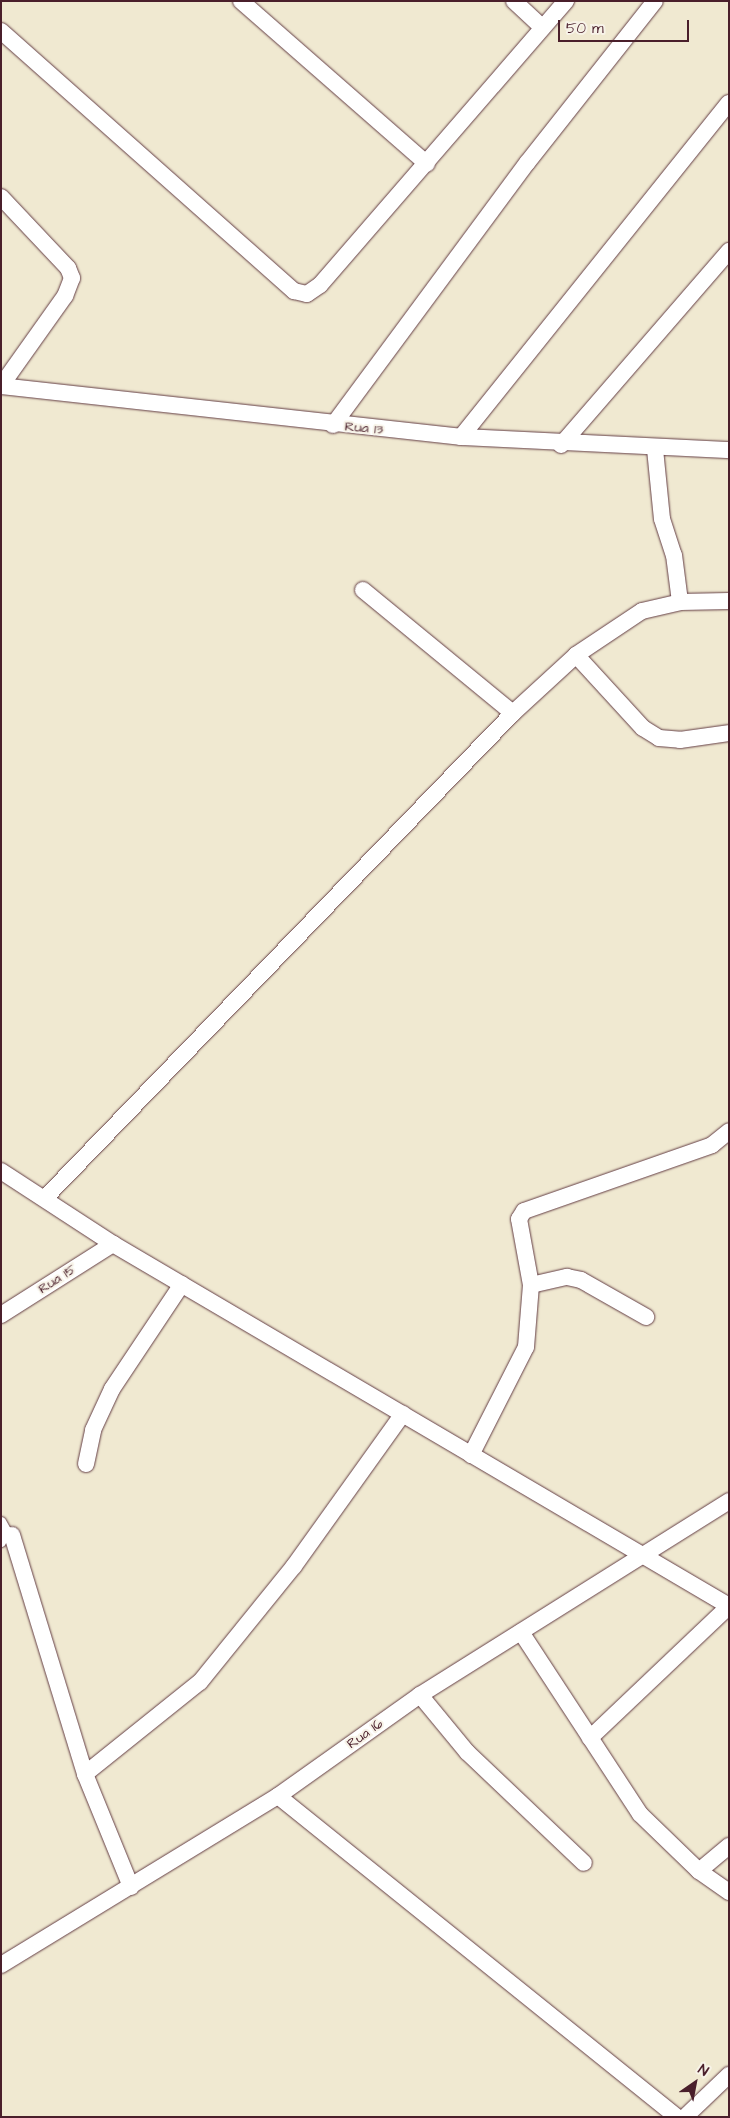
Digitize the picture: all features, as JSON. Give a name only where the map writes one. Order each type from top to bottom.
[{"type":"street","points":[[241,1],[427,164]]},
{"type":"street","points":[[514,1],[542,27]]},
{"type":"street","points":[[4,38],[294,291],[307,294],[320,286],[566,1]]},
{"type":"street","points":[[332,425],[527,163],[655,1]]},
{"type":"street","points":[[462,438],[729,103]]},
{"type":"street","points":[[1,197],[68,268],[72,278],[65,296],[1,386]]},
{"type":"street","points":[[561,444],[729,251]]},
{"type":"street","name":"Rua 13","points":[[1,386],[332,425],[462,438],[655,449],[723,450]]},
{"type":"street","points":[[723,450],[729,436]]},
{"type":"street","points":[[655,449],[662,519],[674,555],[680,602]]},
{"type":"street","points":[[363,590],[514,712]]},
{"type":"street","points":[[45,1198],[514,712],[576,655],[642,611],[680,602],[729,601]]},
{"type":"street","points":[[576,655],[658,738],[680,740],[729,733]]},
{"type":"street","points":[[471,1455],[526,1347],[531,1285],[519,1219],[524,1211],[712,1146],[729,1131]]},
{"type":"street","points":[[1,1171],[113,1244],[729,1606],[590,1738]]},
{"type":"street","name":"Rua 15","points":[[1,1315],[113,1244]]},
{"type":"street","points":[[531,1285],[567,1278],[581,1280],[646,1317]]},
{"type":"street","points":[[86,1464],[93,1430],[112,1389],[182,1284]]},
{"type":"street","points":[[85,1774],[200,1682],[294,1566],[403,1414]]},
{"type":"street","name":"Rua 16","points":[[1,1965],[278,1796],[420,1695],[729,1501]]},
{"type":"street","points":[[6,1538],[85,1774],[131,1887]]},
{"type":"street","points":[[520,1632],[640,1814],[699,1871],[729,1892]]},
{"type":"street","points":[[420,1695],[467,1752],[584,1863]]},
{"type":"street","points":[[278,1796],[677,2117]]},
{"type":"street","points":[[699,1871],[729,1846]]},
{"type":"street","points":[[686,2117],[729,2075]]},
{"type":"lane","points":[[1,1521],[6,1530],[6,1538]]}]
